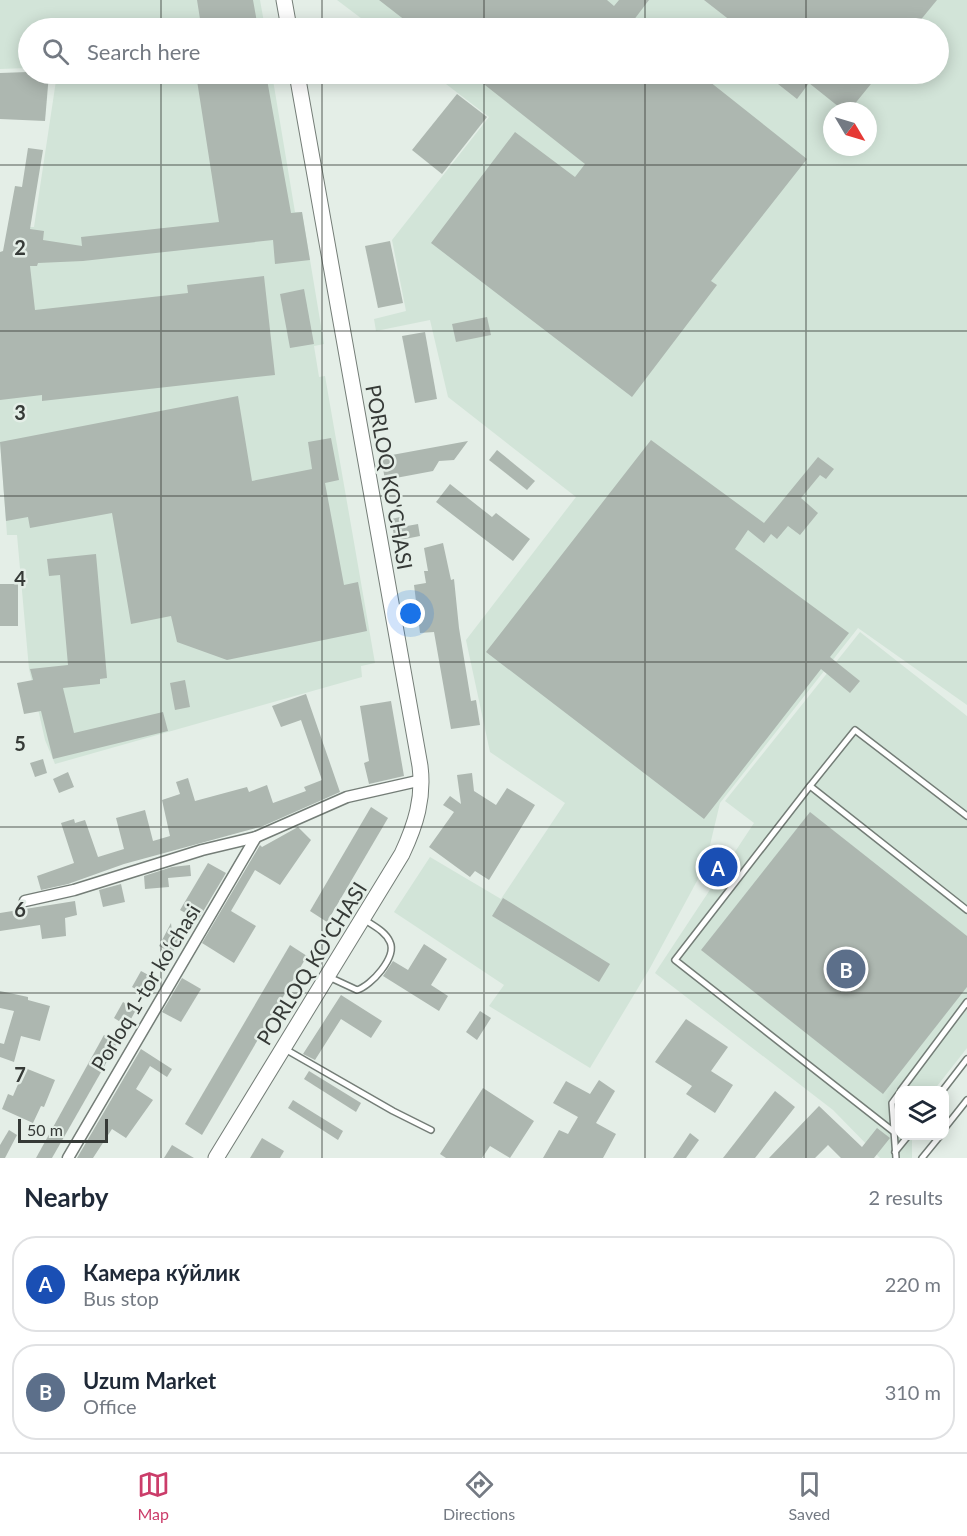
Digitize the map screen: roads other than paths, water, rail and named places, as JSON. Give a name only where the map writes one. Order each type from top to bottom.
[{"type":"main road","points":[[284,0],[287,18]]},
{"type":"main road","name":"PORLOQ KO'CHASI","points":[[216,1158],[402,854],[412,833],[421,801],[422,780],[299,84]]},
{"type":"street","points":[[25,901],[74,890],[202,850],[256,837],[347,797],[422,780]]},
{"type":"street","name":"Porloq 1-tor koʻchasi","points":[[68,1158],[256,837]]},
{"type":"lane","points":[[894,1132],[675,960],[855,730],[967,816]]},
{"type":"lane","points":[[810,786],[967,910]]},
{"type":"lane","points":[[328,976],[357,990],[370,984],[381,969],[392,949],[390,942],[385,935],[363,918]]},
{"type":"lane","points":[[904,1086],[967,1002]]},
{"type":"lane","points":[[284,1048],[393,1111],[431,1130]]},
{"type":"lane","points":[[946,1086],[967,1059]]},
{"type":"lane","points":[[895,1098],[892,1103],[895,1155]]},
{"type":"lane","points":[[949,1124],[967,1100]]},
{"type":"lane","points":[[895,1155],[905,1140]]},
{"type":"lane","points":[[922,1158],[937,1140]]},
{"type":"place","name":"Камера ку́йлик","points":[[718,867]]},
{"type":"place","name":"Uzum Market","points":[[846,969]]}]
